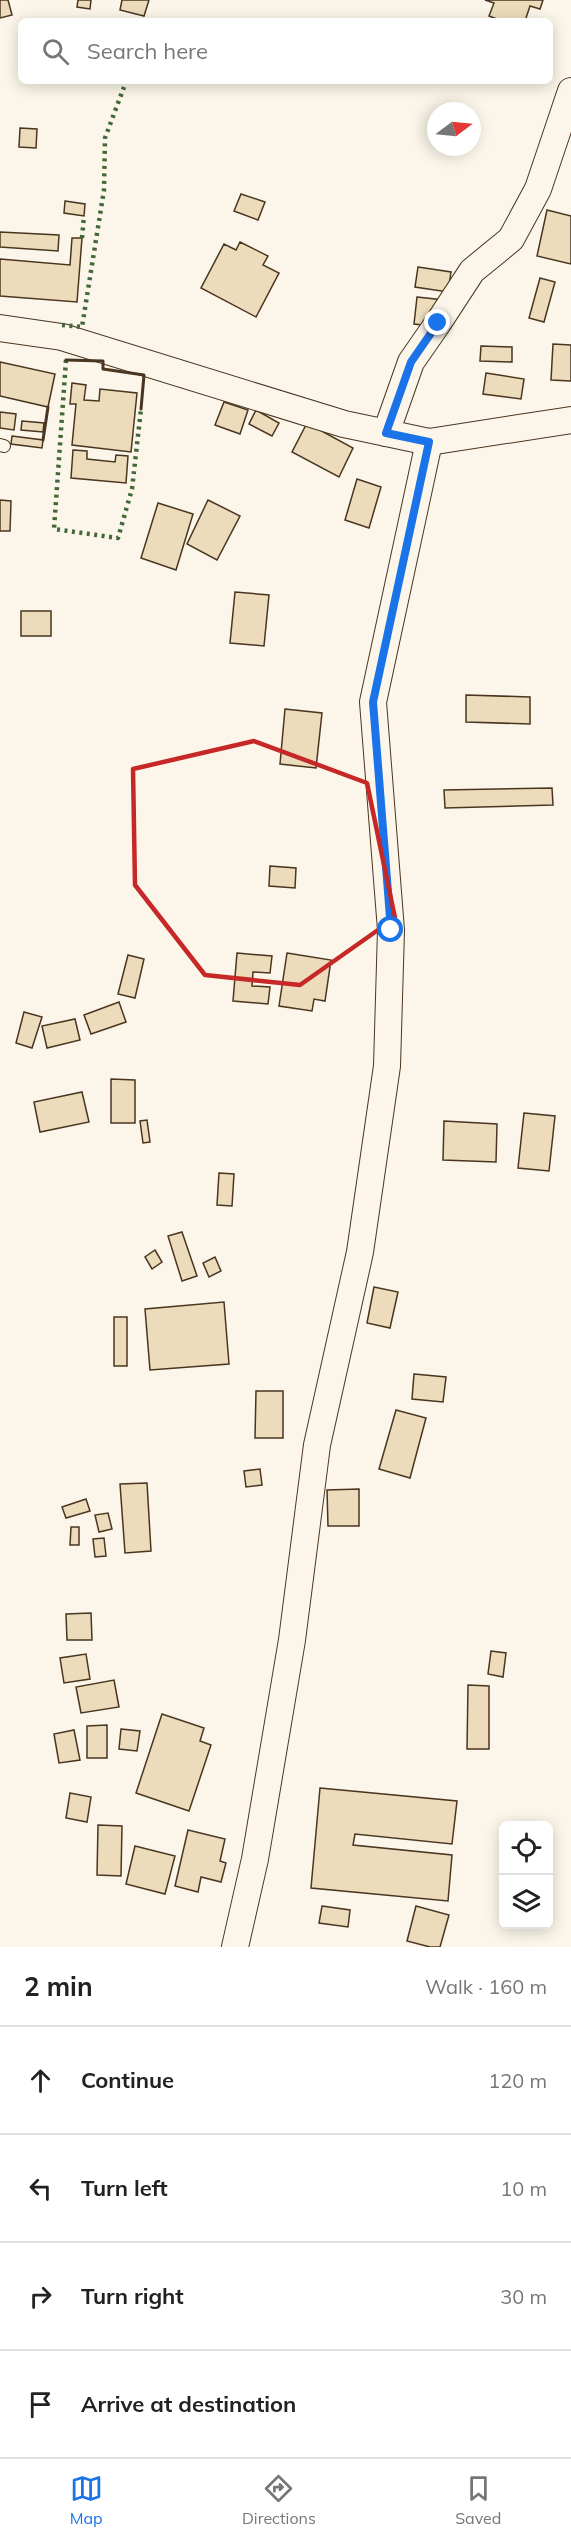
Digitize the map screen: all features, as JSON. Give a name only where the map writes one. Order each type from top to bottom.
[{"type":"street","points":[[386,433],[411,362],[472,271],[511,239],[538,189],[571,91]]},
{"type":"street","points":[[0,328],[63,338],[344,424],[429,442],[571,420]]},
{"type":"street","points":[[235,1947],[255,1859],[292,1640],[317,1445],[360,1252],[387,1066],[391,930],[373,702],[429,442]]},
{"type":"highlighted area","points":[[254,741],[367,783],[395,918],[300,985],[205,975],[135,885],[133,769]]},
{"type":"building","points":[[0,0],[8,0],[12,15],[0,18]]},
{"type":"building","points":[[78,0],[91,0],[90,9],[77,7]]},
{"type":"building","points":[[122,0],[149,0],[144,16],[120,10]]},
{"type":"building","points":[[485,0],[543,0],[540,9],[530,6],[526,18],[489,16],[494,3]]},
{"type":"building","points":[[20,128],[37,129],[36,148],[19,147]]},
{"type":"building","points":[[241,194],[265,202],[258,220],[234,211]]},
{"type":"building","points":[[65,201],[85,204],[84,216],[64,213]]},
{"type":"building","points":[[547,210],[571,216],[571,264],[537,256]]},
{"type":"building","points":[[0,232],[59,235],[58,251],[0,247]]},
{"type":"building","points":[[72,238],[82,238],[77,302],[0,296],[0,259],[70,265]]},
{"type":"building","points":[[240,242],[268,256],[263,265],[279,273],[256,317],[201,288],[224,244],[236,250]]},
{"type":"building","points":[[418,267],[451,272],[448,292],[415,287]]},
{"type":"building","points":[[540,278],[555,282],[544,322],[529,318]]},
{"type":"building","points":[[417,297],[453,301],[450,328],[414,324]]},
{"type":"building","points":[[553,344],[571,345],[571,381],[551,380]]},
{"type":"building","points":[[481,346],[512,347],[512,362],[480,361]]},
{"type":"building","points":[[0,362],[55,374],[48,407],[0,396]]},
{"type":"building","points":[[486,373],[524,379],[521,399],[483,394]]},
{"type":"building","points":[[72,383],[86,385],[84,400],[99,401],[100,389],[137,393],[131,452],[72,445],[76,404],[70,404]]},
{"type":"building","points":[[224,402],[248,410],[240,434],[215,425]]},
{"type":"building","points":[[256,410],[279,423],[272,436],[249,424]]},
{"type":"building","points":[[0,412],[16,414],[14,430],[0,428]]},
{"type":"building","points":[[22,421],[44,423],[43,432],[21,430]]},
{"type":"building","points":[[307,423],[353,448],[339,477],[292,452]]},
{"type":"building","points":[[12,436],[43,440],[42,448],[11,444]]},
{"type":"building","points":[[73,450],[87,451],[87,459],[115,462],[116,455],[128,456],[126,483],[71,478]]},
{"type":"building","points":[[357,479],[381,487],[369,528],[345,520]]},
{"type":"building","points":[[0,500],[11,501],[10,531],[0,531]]},
{"type":"building","points":[[208,500],[240,516],[217,560],[187,544]]},
{"type":"building","points":[[158,503],[193,514],[176,570],[141,558]]},
{"type":"building","points":[[235,592],[269,595],[264,646],[230,643]]},
{"type":"building","points":[[21,611],[51,611],[51,636],[21,636]]},
{"type":"building","points":[[466,695],[530,697],[530,724],[466,722]]},
{"type":"building","points":[[285,709],[322,713],[316,768],[280,764]]},
{"type":"building","points":[[552,788],[553,805],[445,808],[444,790]]},
{"type":"building","points":[[270,866],[296,868],[295,888],[269,886]]},
{"type":"building","points":[[237,953],[272,956],[270,973],[253,972],[252,986],[270,987],[268,1004],[233,1001]]},
{"type":"building","points":[[287,953],[331,960],[325,1001],[314,999],[312,1011],[279,1006]]},
{"type":"building","points":[[128,955],[144,959],[135,998],[118,994]]},
{"type":"building","points":[[119,1002],[126,1022],[91,1034],[84,1015]]},
{"type":"building","points":[[24,1012],[42,1017],[32,1048],[16,1043]]},
{"type":"building","points":[[75,1019],[80,1040],[47,1048],[42,1026]]},
{"type":"building","points":[[111,1079],[135,1080],[135,1123],[111,1123]]},
{"type":"building","points":[[82,1092],[89,1122],[40,1132],[34,1102]]},
{"type":"building","points":[[524,1113],[555,1116],[549,1171],[518,1168]]},
{"type":"building","points":[[147,1120],[150,1142],[143,1143],[140,1121]]},
{"type":"building","points":[[444,1121],[497,1124],[496,1162],[443,1160]]},
{"type":"building","points":[[219,1173],[234,1174],[232,1206],[217,1205]]},
{"type":"building","points":[[182,1232],[197,1276],[182,1281],[168,1236]]},
{"type":"building","points":[[155,1250],[162,1262],[152,1269],[145,1257]]},
{"type":"building","points":[[215,1257],[221,1271],[209,1277],[203,1263]]},
{"type":"building","points":[[374,1287],[398,1292],[390,1328],[367,1323]]},
{"type":"building","points":[[224,1302],[229,1364],[150,1370],[145,1309]]},
{"type":"building","points":[[114,1317],[127,1317],[127,1366],[114,1366]]},
{"type":"building","points":[[414,1374],[446,1377],[443,1402],[412,1399]]},
{"type":"building","points":[[256,1391],[283,1391],[283,1438],[255,1438]]},
{"type":"building","points":[[396,1410],[426,1418],[410,1478],[379,1469]]},
{"type":"building","points":[[260,1469],[262,1485],[246,1487],[244,1471]]},
{"type":"building","points":[[147,1483],[151,1551],[125,1553],[120,1484]]},
{"type":"building","points":[[359,1489],[359,1526],[328,1526],[327,1490]]},
{"type":"building","points":[[86,1499],[90,1511],[66,1518],[62,1507]]},
{"type":"building","points":[[108,1513],[112,1529],[99,1532],[95,1515]]},
{"type":"building","points":[[71,1527],[79,1527],[79,1545],[70,1545]]},
{"type":"building","points":[[104,1538],[106,1556],[95,1557],[93,1539]]},
{"type":"building","points":[[91,1613],[92,1640],[67,1640],[66,1614]]},
{"type":"building","points":[[491,1651],[506,1653],[503,1677],[488,1674]]},
{"type":"building","points":[[86,1654],[90,1679],[64,1683],[60,1658]]},
{"type":"building","points":[[114,1680],[119,1707],[81,1713],[76,1687]]},
{"type":"building","points":[[468,1685],[489,1686],[489,1749],[467,1749]]},
{"type":"building","points":[[162,1714],[204,1728],[200,1741],[211,1745],[189,1811],[136,1793]]},
{"type":"building","points":[[107,1725],[107,1758],[87,1758],[87,1726]]},
{"type":"building","points":[[121,1729],[140,1731],[137,1751],[119,1749]]},
{"type":"building","points":[[74,1730],[80,1760],[59,1763],[54,1734]]},
{"type":"building","points":[[320,1788],[457,1801],[452,1844],[355,1834],[353,1845],[452,1855],[448,1901],[311,1888]]},
{"type":"building","points":[[70,1793],[91,1797],[87,1822],[66,1818]]},
{"type":"building","points":[[98,1825],[122,1826],[121,1876],[97,1875]]},
{"type":"building","points":[[188,1830],[225,1839],[220,1861],[226,1863],[221,1882],[201,1877],[198,1892],[175,1886]]},
{"type":"building","points":[[135,1846],[175,1856],[165,1894],[126,1884]]},
{"type":"building","points":[[322,1906],[350,1910],[348,1927],[319,1923]]},
{"type":"building","points":[[416,1906],[449,1915],[440,1947],[407,1941]]},
{"type":"hedge","points":[[62,325],[82,327],[104,190],[105,138],[124,87]]},
{"type":"hedge","points":[[82,238],[84,216]]},
{"type":"hedge","points":[[66,360],[54,529],[118,538],[132,489],[141,409]]},
{"type":"wall","points":[[66,360],[103,361],[103,369],[144,375],[141,409]]},
{"type":"wall","points":[[43,440],[48,407]]},
{"type":"route","points":[[391,930],[373,702],[429,442],[386,433],[411,362],[438,323]]}]
